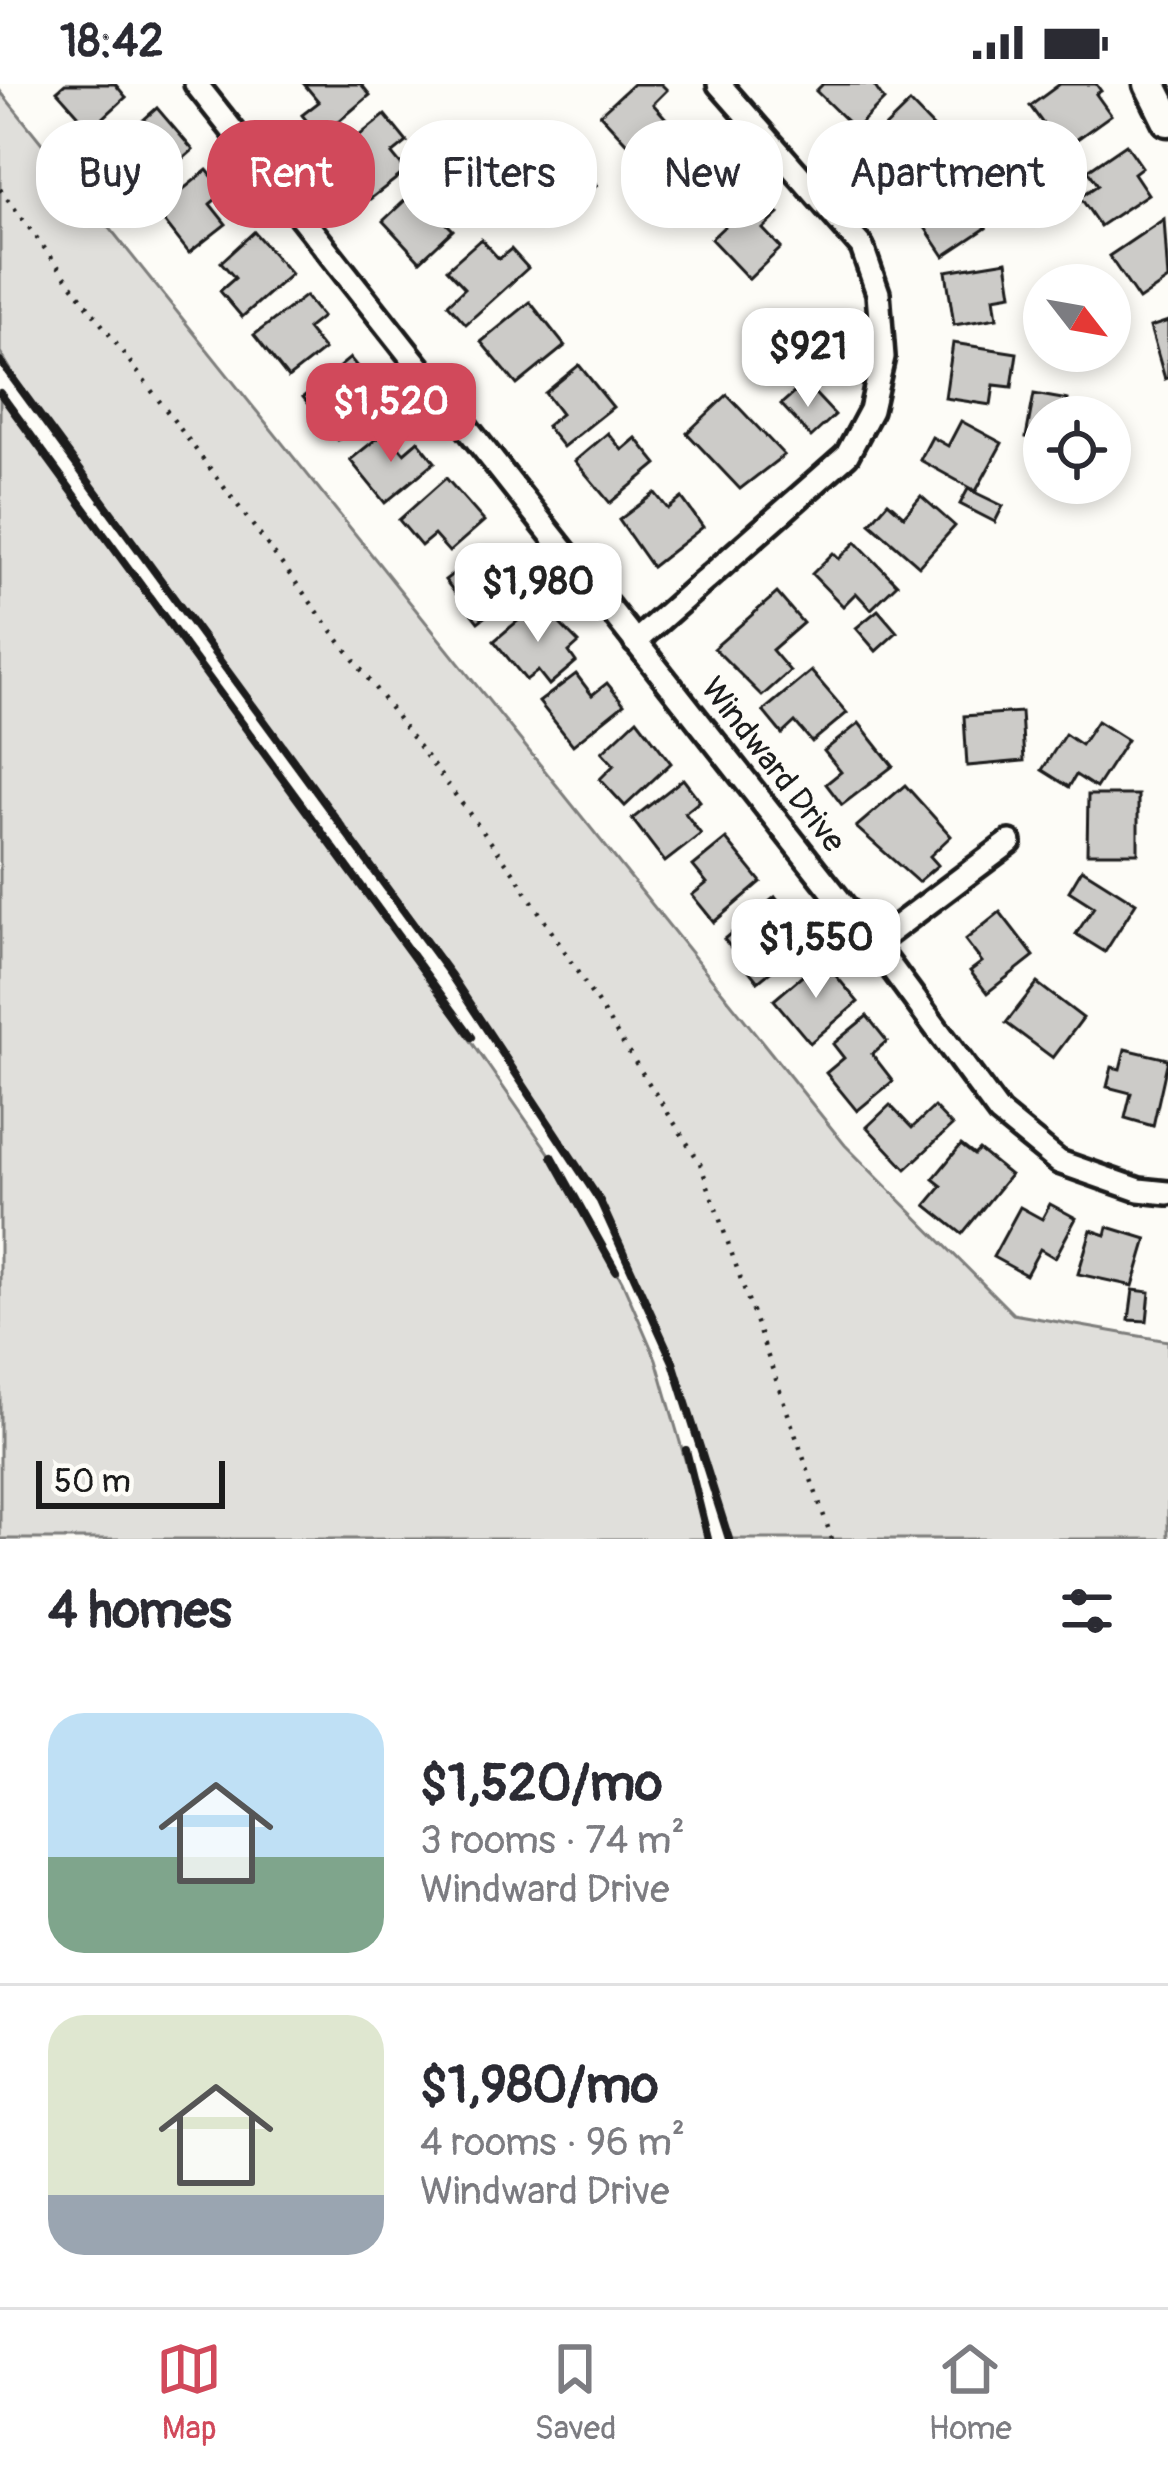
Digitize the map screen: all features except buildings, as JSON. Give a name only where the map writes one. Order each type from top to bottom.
[{"type":"street","name":"Windward Drive","points":[[196,84],[874,944],[999,1113],[1059,1162],[1139,1190],[1168,1193]]},
{"type":"street","points":[[635,642],[847,455],[872,410],[883,357],[878,293],[862,247],[719,84]]},
{"type":"street","points":[[1150,84],[1168,120]]},
{"type":"street","points":[[874,944],[1010,842]]},
{"type":"path","points":[[0,190],[514,873],[700,1162],[832,1539]]},
{"type":"shaded area","points":[[0,91],[36,136],[36,228],[110,228],[845,1145],[1013,1314],[1168,1341],[1168,1539],[729,1539],[673,1362],[600,1201],[450,974],[35,410],[0,352]]},
{"type":"shaded area","points":[[0,395],[361,883],[554,1160],[622,1281],[656,1359],[708,1539],[0,1539]]},
{"type":"railway","points":[[0,361],[450,974],[600,1201],[673,1362],[729,1539]]},
{"type":"railway","points":[[0,393],[472,1037]]},
{"type":"railway","points":[[552,1156],[616,1271]]},
{"type":"railway","points":[[686,1450],[708,1539]]}]
